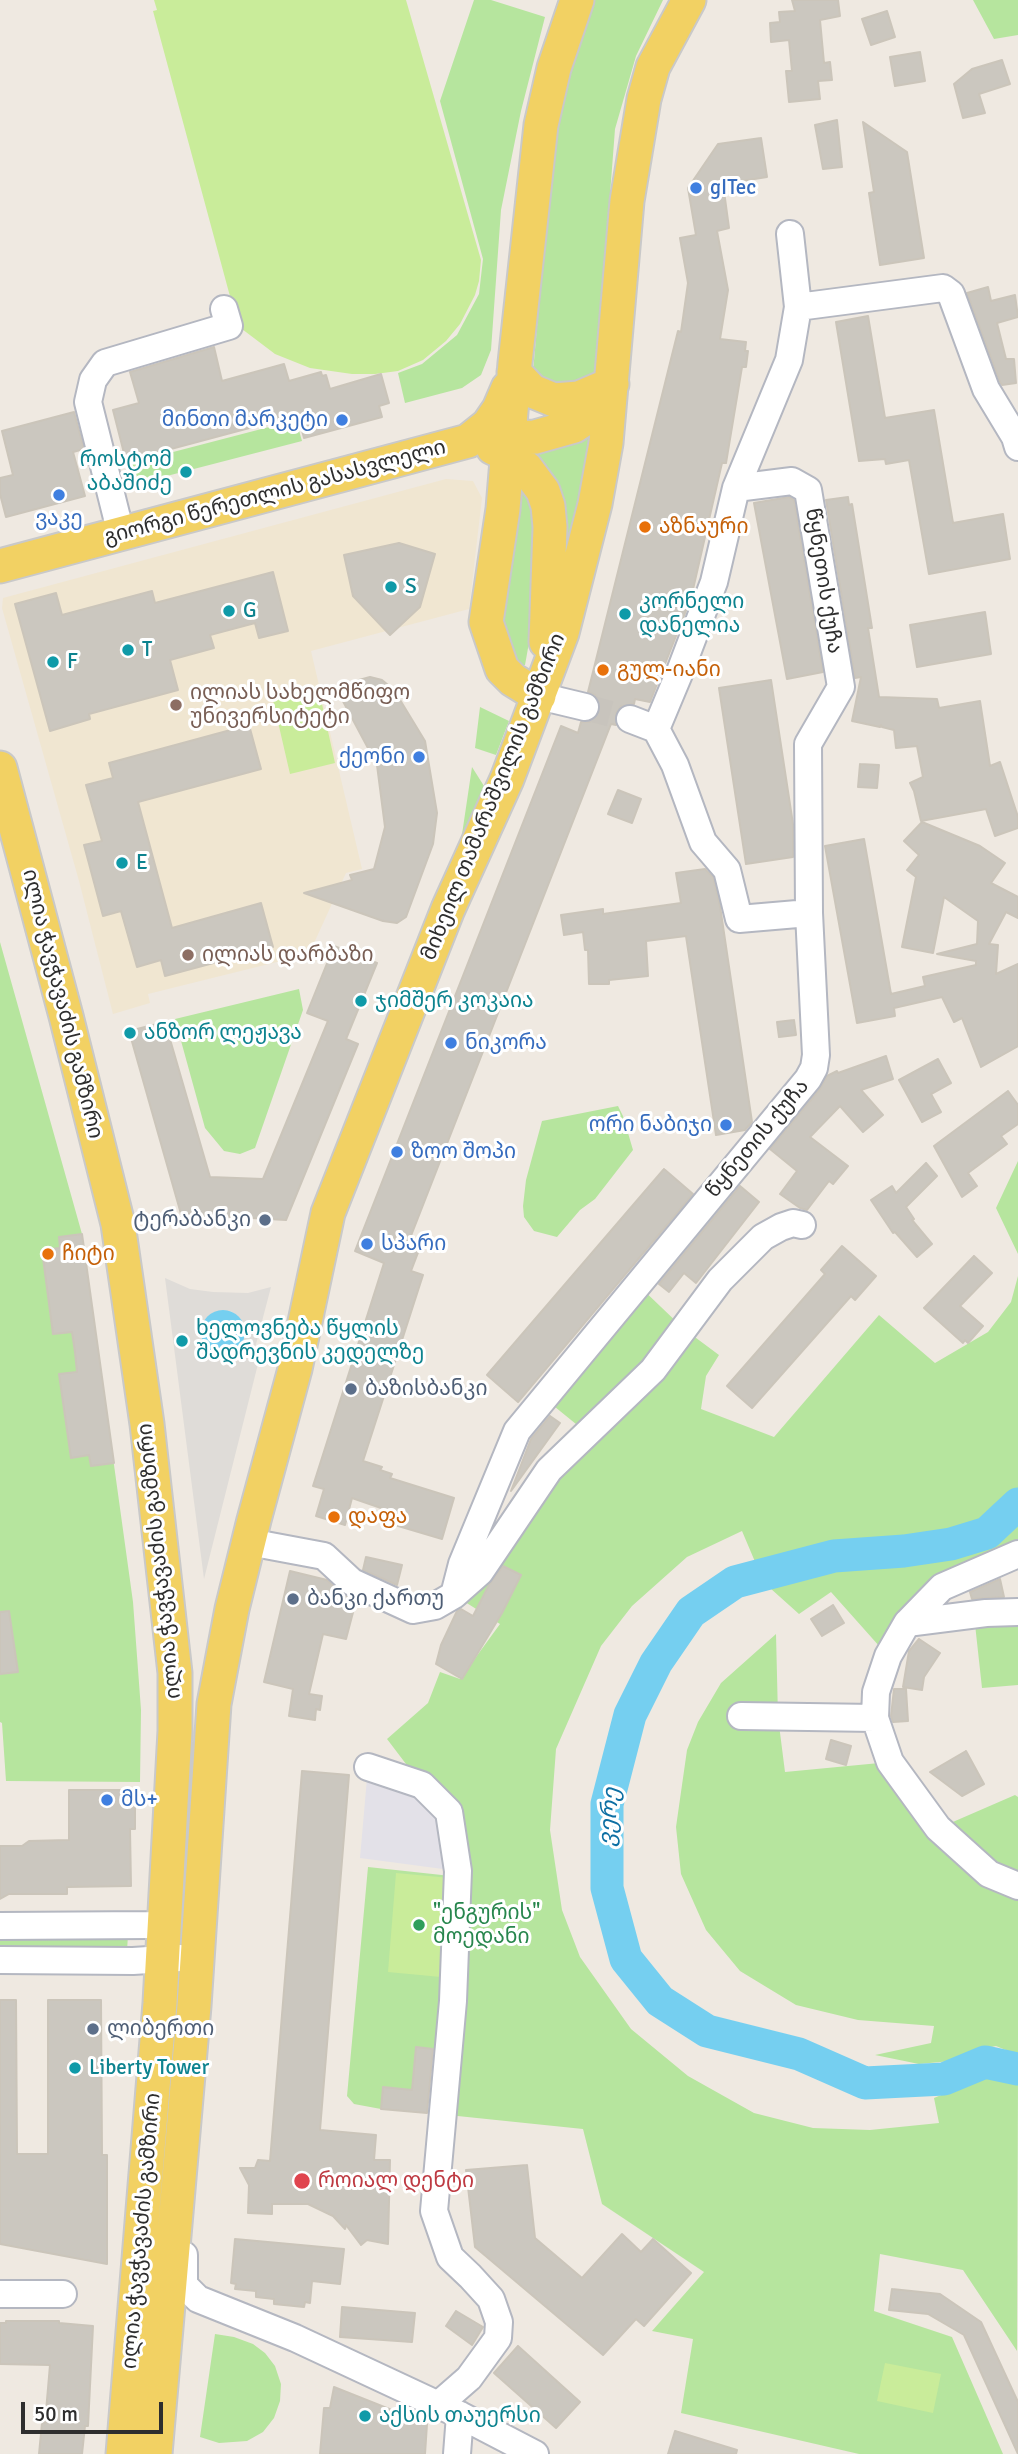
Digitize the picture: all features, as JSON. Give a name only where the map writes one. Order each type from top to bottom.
[{"type":"main road","points":[[508,446],[543,491],[551,527],[542,687],[513,680],[502,669],[486,622],[503,509],[508,446],[514,372],[541,125],[554,68],[577,0]]},
{"type":"main road","name":"მიხეილ თამარაშვილის გამზირი","points":[[249,1542],[295,1369],[328,1213],[448,909],[507,779],[569,609],[595,504],[606,443],[627,201],[644,99],[653,67],[689,0]]},
{"type":"main road","points":[[514,372],[532,391],[554,400],[579,398],[612,384]]},
{"type":"main road","name":"გიორგი წერეთლის გასასვლელი","points":[[0,566],[468,441],[488,425],[499,410],[514,372]]},
{"type":"main road","points":[[468,441],[508,446],[574,426],[589,416],[612,384]]},
{"type":"main road","points":[[468,441],[480,447],[494,465],[499,477],[503,509]]},
{"type":"main road","name":"ილია ჭავჭავაძის გამზირი","points":[[0,768],[118,1224],[159,1516],[175,1673],[175,1731],[166,1919],[123,2454]]},
{"type":"main road","name":"ილია ჭავჭავაძის გამზირი","points":[[155,2454],[175,2234],[214,1704],[232,1609],[249,1542]]},
{"type":"street","points":[[656,729],[714,582],[736,488],[789,360],[798,307],[790,233]]},
{"type":"street","points":[[798,307],[943,288],[951,294],[986,389],[1018,447]]},
{"type":"street","points":[[121,534],[88,402],[93,380],[105,363],[229,326],[224,309]]},
{"type":"street","name":"წყნეთის ქუჩა","points":[[454,1595],[462,1564],[517,1432],[808,1079],[814,1068],[816,1055],[809,913],[808,744],[841,687],[808,490],[792,481],[736,488]]},
{"type":"street","points":[[542,687],[584,706]]},
{"type":"street","points":[[630,719],[656,729],[675,765],[703,842],[727,870],[739,919],[809,913]]},
{"type":"street","points":[[249,1542],[324,1556],[352,1582],[413,1610],[435,1606],[454,1595],[480,1572],[550,1470],[653,1370],[720,1280],[763,1237],[793,1223],[802,1225]]},
{"type":"street","points":[[1018,1554],[942,1587],[907,1623],[888,1656],[876,1692],[875,1718],[890,1762],[938,1828],[989,1874],[1018,1886]]},
{"type":"street","points":[[907,1623],[986,1613],[1018,1612]]},
{"type":"street","points":[[741,1716],[875,1718]]},
{"type":"street","points":[[368,1768],[422,1785],[449,1812],[458,1871],[453,2001],[434,2211],[450,2257],[491,2299],[499,2322],[498,2338],[449,2410],[457,2454]]},
{"type":"street","points":[[0,1926],[150,1925],[166,1919]]},
{"type":"street","points":[[0,1961],[181,1958],[188,1954],[198,1940]]},
{"type":"street","points":[[175,2234],[184,2254],[184,2285],[198,2299],[295,2338],[449,2410],[535,2454]]},
{"type":"street","points":[[0,2294],[63,2294]]},
{"type":"street","points":[[166,2322],[178,2305],[198,2299]]},
{"type":"shaded area","name":"ილიას სახელმწიფო უნივერსიტეტი","points":[[446,479],[473,481],[482,498],[469,609],[311,651],[362,869],[346,873],[309,954],[148,994],[150,1003],[113,1014],[79,881],[2,608],[3,598]]},
{"type":"shaded area","points":[[165,1278],[190,1289],[213,1292],[248,1293],[271,1287],[255,1348],[259,1360],[204,1579]],"holes":[[[231,1311],[242,1321],[212,1351],[202,1340]]]},
{"type":"shaded area","points":[[368,1767],[449,1812],[458,1871],[360,1858]]},
{"type":"green space","points":[[154,0],[406,0],[481,260],[475,295],[460,324],[446,341],[423,360],[398,371],[375,374],[352,374],[310,368],[275,354],[238,326],[153,11],[157,10]]},
{"type":"green space","points":[[474,0],[491,0],[545,17],[521,111],[501,210],[491,350],[481,375],[462,388],[405,403],[398,373],[422,364],[457,335],[479,294],[483,259],[440,101]]},
{"type":"green space","points":[[592,0],[663,0],[636,56],[615,129],[596,378],[556,388],[533,372],[539,304],[558,115],[579,33]]},
{"type":"green space","points":[[973,0],[1018,0],[1018,35],[994,39]]},
{"type":"green space","points":[[296,420],[302,441],[132,485],[127,464]]},
{"type":"green space","points":[[596,428],[551,639],[529,452]]},
{"type":"green space","points":[[523,480],[538,506],[530,637],[525,665],[519,667],[501,630]]},
{"type":"green space","points":[[318,686],[335,763],[290,774],[272,696]]},
{"type":"green space","points":[[480,707],[509,721],[496,755],[475,748]]},
{"type":"green space","points":[[472,767],[484,786],[461,841]]},
{"type":"green space","points":[[0,942],[82,1234],[133,1602],[141,1710],[140,1782],[6,1781],[0,1722]]},
{"type":"green space","points":[[299,989],[303,1010],[255,1148],[240,1154],[224,1151],[205,1128],[175,1019]]},
{"type":"green space","points":[[618,1106],[633,1150],[595,1199],[580,1210],[557,1237],[534,1231],[524,1217],[523,1206],[526,1180],[542,1121]]},
{"type":"green space","points":[[1018,1161],[1018,1254],[996,1208]]},
{"type":"green space","points":[[1018,1276],[1018,1493],[974,1526],[927,1538],[863,1539],[819,1544],[756,1564],[742,1531],[687,1557],[632,1606],[601,1646],[556,1749],[550,1830],[562,1910],[580,1957],[631,2029],[688,2076],[754,2113],[813,2128],[870,2130],[939,2123],[934,2098],[989,2075],[1018,2079],[1017,2351],[963,2270],[880,2254],[874,2311],[952,2337],[1003,2454],[859,2454],[681,2413],[693,2339],[652,2331],[704,2272],[602,2204],[583,2129],[448,2115],[449,1812],[422,1785],[387,1739],[428,1703],[440,1672],[460,1679],[500,1624],[454,1595],[587,1433],[544,1398],[637,1284],[684,1329],[719,1355],[706,1376],[701,1409],[774,1437],[879,1315],[935,1363],[988,1332],[1011,1302]]},
{"type":"green space","points":[[1018,1516],[1018,1554],[942,1587],[888,1656],[831,1592],[799,1614],[770,1588],[847,1564],[909,1561],[985,1544]]},
{"type":"green space","points":[[1018,1612],[1018,1685],[982,1688],[974,1615]]},
{"type":"green space","points":[[776,1634],[778,1717],[785,1772],[890,1762],[939,1828],[1015,1795],[1018,1797],[1018,2055],[996,2046],[976,2050],[951,2061],[919,2064],[875,2055],[931,2043],[934,2026],[858,2020],[796,2005],[740,1971],[706,1930],[681,1874],[676,1827],[687,1750],[698,1722],[721,1683]]},
{"type":"green space","points":[[368,1867],[451,1876],[436,2049],[416,2047],[412,2090],[383,2087],[381,2109],[354,2104],[347,2096]]},
{"type":"green space","name":"\"ენგურის\" მოედანი","points":[[396,1873],[450,1878],[441,1977],[388,1972]]},
{"type":"green space","points":[[128,1934],[127,1952],[0,1952],[0,1936]]},
{"type":"green space","points":[[215,2334],[253,2344],[265,2353],[275,2366],[281,2384],[280,2401],[274,2418],[263,2432],[247,2441],[219,2443],[200,2437]]},
{"type":"green space","points":[[885,2363],[941,2374],[933,2413],[877,2401]]},
{"type":"water","points":[[223,1310],[239,1316],[245,1332],[239,1348],[223,1354],[207,1348],[201,1332],[207,1316]]},
{"type":"building","points":[[792,0],[838,0],[840,16],[820,20],[824,63],[830,62],[832,80],[818,81],[820,99],[789,102],[786,71],[792,71],[789,40],[771,42],[770,23],[780,22],[779,12],[795,11]]},
{"type":"building","points":[[887,11],[895,37],[871,45],[862,19]]},
{"type":"building","points":[[920,52],[925,81],[895,86],[890,57]]},
{"type":"building","points":[[1002,60],[1010,84],[979,94],[985,113],[963,118],[954,84],[972,69]]},
{"type":"building","points":[[837,120],[842,167],[823,169],[815,125]]},
{"type":"building","points":[[863,122],[907,152],[924,258],[880,265],[869,193],[874,192]]},
{"type":"building","points":[[761,138],[767,177],[723,184],[729,228],[717,231],[728,290],[720,339],[746,342],[745,351],[748,351],[746,367],[742,367],[726,463],[722,463],[691,598],[650,702],[635,699],[634,704],[621,706],[616,713],[616,725],[611,724],[407,1246],[419,1250],[411,1271],[423,1275],[363,1461],[382,1467],[380,1470],[392,1474],[390,1478],[454,1498],[442,1539],[378,1520],[381,1508],[352,1498],[345,1525],[316,1516],[324,1489],[313,1486],[384,1263],[355,1251],[561,726],[578,733],[581,722],[590,722],[600,711],[600,702],[595,695],[588,692],[678,331],[681,332],[688,283],[680,238],[696,235],[688,188],[718,144]]},
{"type":"building","points":[[988,287],[991,301],[1015,295],[1018,317],[997,323],[1006,359],[1014,359],[1016,383],[1002,385],[1000,382],[967,293]]},
{"type":"building","points":[[868,316],[885,418],[934,410],[953,523],[1003,514],[1010,559],[929,574],[909,460],[886,464],[885,459],[859,461],[836,322]]},
{"type":"building","points":[[214,347],[222,381],[284,364],[289,381],[321,372],[322,376],[326,375],[330,389],[381,374],[389,403],[379,406],[382,417],[304,438],[298,415],[126,461],[113,410],[139,403],[130,372]]},
{"type":"building","points":[[74,412],[84,449],[73,452],[85,496],[6,517],[0,494],[0,478],[13,475],[2,431]]},
{"type":"building","points":[[789,497],[794,500],[823,672],[787,679],[754,503]]},
{"type":"building","points":[[848,497],[849,505],[852,504],[872,628],[868,628],[879,697],[937,699],[939,708],[980,701],[990,766],[1000,762],[1018,817],[1018,828],[995,836],[986,809],[921,821],[910,783],[923,777],[917,746],[896,748],[894,730],[881,725],[880,727],[852,721],[861,677],[855,678],[826,500]]},
{"type":"building","name":"S","points":[[399,543],[435,554],[420,607],[390,635],[353,596],[344,555]]},
{"type":"building","points":[[273,572],[288,631],[259,638],[255,623],[210,635],[214,648],[170,660],[178,690],[89,714],[90,719],[50,731],[15,604],[56,593],[62,615],[152,591],[155,603]]},
{"type":"building","points":[[985,612],[991,654],[917,667],[910,625]]},
{"type":"building","points":[[370,677],[382,680],[394,690],[425,741],[437,813],[433,844],[406,917],[397,923],[383,921],[304,893],[352,880],[350,875],[374,869],[385,827],[377,765],[337,690]]},
{"type":"building","points":[[771,680],[793,824],[793,857],[746,864],[719,688]]},
{"type":"building","name":"E","points":[[249,725],[261,769],[138,802],[172,928],[261,903],[273,947],[165,976],[161,960],[137,967],[121,911],[103,916],[84,845],[102,841],[86,785],[113,778],[109,763]]},
{"type":"building","points":[[860,764],[879,765],[877,788],[858,787]]},
{"type":"building","points":[[618,790],[641,799],[632,823],[608,814]]},
{"type":"building","points":[[922,822],[980,846],[1005,863],[991,883],[1018,897],[1018,918],[1006,912],[989,944],[998,945],[996,974],[1018,964],[1018,1046],[981,1067],[962,1018],[954,1022],[942,997],[894,1008],[895,1016],[857,1023],[825,846],[864,839],[891,994],[925,986],[923,977],[976,965],[976,961],[937,954],[977,944],[978,921],[944,897],[933,953],[902,947],[916,877],[907,870],[919,855],[904,841]]},
{"type":"building","points":[[705,869],[713,877],[720,906],[752,1122],[745,1130],[716,1135],[686,936],[646,941],[648,976],[609,980],[609,984],[589,984],[588,950],[585,950],[583,932],[564,935],[561,915],[603,909],[603,914],[681,903],[676,873]]},
{"type":"building","points":[[334,946],[377,963],[346,1039],[358,1044],[286,1220],[181,1214],[129,1031],[165,1022],[210,1177],[263,1179],[328,1021],[307,1013]]},
{"type":"building","points":[[794,1020],[796,1035],[779,1037],[777,1022]]},
{"type":"building","points":[[886,1056],[893,1079],[861,1090],[883,1115],[863,1132],[840,1106],[810,1137],[848,1166],[833,1184],[829,1181],[807,1210],[800,1208],[780,1194],[797,1171],[770,1149],[820,1089],[827,1076]]},
{"type":"building","points":[[938,1059],[951,1083],[931,1094],[941,1112],[922,1122],[899,1080]]},
{"type":"building","points":[[1008,1091],[1018,1105],[1018,1124],[1001,1136],[1007,1144],[968,1173],[977,1186],[962,1197],[934,1146]]},
{"type":"building","points":[[926,1163],[937,1176],[906,1207],[914,1219],[912,1220],[932,1244],[917,1257],[895,1232],[893,1233],[871,1200],[892,1186],[896,1193]]},
{"type":"building","points":[[664,1169],[693,1194],[518,1402],[487,1375]]},
{"type":"building","points":[[740,1186],[759,1202],[696,1283],[684,1273],[669,1292],[659,1284]]},
{"type":"building","points":[[82,1234],[114,1463],[91,1466],[89,1455],[71,1458],[59,1374],[77,1372],[75,1352],[72,1332],[53,1334],[42,1250],[60,1248],[59,1237]]},
{"type":"building","points":[[842,1246],[876,1276],[855,1300],[851,1296],[752,1408],[727,1386],[825,1274],[821,1270]]},
{"type":"building","points":[[974,1256],[992,1273],[960,1306],[983,1326],[968,1343],[965,1340],[963,1343],[924,1308]]},
{"type":"building","points":[[550,1416],[560,1423],[511,1491],[531,1439]]},
{"type":"building","points":[[366,1557],[402,1565],[397,1585],[363,1570]]},
{"type":"building","points":[[503,1566],[521,1575],[502,1613],[462,1679],[436,1664],[441,1645],[457,1611],[461,1609],[473,1616],[489,1585]]},
{"type":"building","points":[[290,1571],[327,1580],[342,1594],[356,1601],[346,1639],[323,1634],[309,1694],[322,1696],[320,1710],[316,1709],[315,1720],[289,1716],[293,1689],[264,1682]]},
{"type":"building","points":[[1000,1579],[1004,1597],[972,1599],[970,1592]]},
{"type":"building","points":[[833,1605],[844,1623],[822,1636],[811,1619]]},
{"type":"building","points":[[9,1611],[18,1672],[0,1674],[0,1612]]},
{"type":"building","points":[[919,1639],[940,1653],[924,1677],[922,1690],[903,1687],[909,1651]]},
{"type":"building","points":[[894,1689],[906,1689],[908,1721],[893,1722],[891,1716]]},
{"type":"building","points":[[831,1740],[851,1746],[846,1765],[826,1759]]},
{"type":"building","points":[[966,1751],[984,1784],[962,1796],[930,1772]]},
{"type":"building","points":[[302,1771],[349,1775],[320,2130],[376,2135],[374,2160],[390,2160],[388,2244],[367,2240],[361,2245],[346,2225],[345,2229],[333,2216],[308,2204],[272,2204],[272,2214],[248,2213],[249,2185],[240,2168],[255,2168],[258,2160],[270,2161]]},
{"type":"building","points":[[69,1790],[135,1790],[135,1829],[130,1829],[131,1886],[67,1887],[67,1894],[9,1894],[0,1899],[0,1846],[22,1846],[29,1841],[69,1840]]},
{"type":"building","points":[[0,2000],[16,2000],[17,2154],[48,2154],[48,2000],[101,2000],[102,2155],[107,2155],[107,2264],[0,2244]]},
{"type":"building","points":[[416,2047],[433,2049],[427,2113],[381,2109],[383,2087],[412,2090]]},
{"type":"building","points":[[527,2165],[535,2238],[582,2278],[622,2234],[641,2252],[653,2239],[691,2273],[644,2326],[636,2319],[603,2355],[475,2247],[466,2170]]},
{"type":"building","points":[[235,2239],[344,2249],[340,2284],[312,2281],[310,2303],[305,2302],[304,2307],[274,2304],[274,2299],[256,2297],[256,2291],[235,2289],[236,2284],[231,2283]]},
{"type":"building","points":[[892,2289],[940,2294],[981,2322],[1018,2402],[1018,2454],[964,2335],[928,2314],[889,2310]]},
{"type":"building","points":[[342,2307],[415,2313],[412,2342],[340,2337]]},
{"type":"building","points":[[456,2311],[483,2327],[472,2345],[446,2326]]},
{"type":"building","points":[[59,2321],[93,2326],[88,2426],[85,2426],[82,2454],[39,2454],[42,2423],[45,2423],[50,2365],[0,2364],[0,2323]]},
{"type":"building","points":[[518,2346],[580,2402],[556,2428],[494,2373]]},
{"type":"building","name":"აქსის თაუერსი","points":[[334,2387],[427,2424],[425,2454],[320,2454],[324,2408],[330,2408]]},
{"type":"building","points":[[675,2431],[737,2450],[736,2454],[668,2454]]},
{"type":"waterway","name":"ვერე","points":[[1018,1504],[987,1533],[951,1544],[904,1551],[834,1556],[735,1582],[691,1612],[656,1663],[630,1715],[607,1804],[607,1888],[626,1959],[660,2001],[707,2031],[799,2054],[865,2083],[944,2079],[985,2062],[1018,2069]]},
{"type":"tunnel","points":[[585,707],[630,719]]},
{"type":"place","name":"gITec","points":[[696,188]]},
{"type":"place","name":"მინთი მარკეტი","points":[[342,420]]},
{"type":"place","name":"როსტომ აბაშიძე","points":[[186,472]]},
{"type":"place","name":"ვაკე","points":[[59,495]]},
{"type":"place","name":"აზნაური","points":[[645,527]]},
{"type":"place","name":"S","points":[[391,587]]},
{"type":"place","name":"G","points":[[229,611]]},
{"type":"place","name":"კორნელი დანელია","points":[[625,614]]},
{"type":"place","name":"T","points":[[128,650]]},
{"type":"place","name":"F","points":[[53,662]]},
{"type":"place","name":"გულ-იანი","points":[[603,670]]},
{"type":"place","name":"ილიას სახელმწიფო უნივერსიტეტი","points":[[176,705]]},
{"type":"place","name":"ქეონი","points":[[419,757]]},
{"type":"place","name":"E","points":[[122,863]]},
{"type":"place","name":"ილიას დარბაზი","points":[[188,955]]},
{"type":"place","name":"ჯიმშერ კოკაია","points":[[361,1001]]},
{"type":"place","name":"ანზორ ლეჟავა","points":[[130,1033]]},
{"type":"place","name":"ნიკორა","points":[[451,1043]]},
{"type":"place","name":"ორი ნაბიჯი","points":[[726,1125]]},
{"type":"place","name":"ზოო შოპი","points":[[397,1152]]},
{"type":"place","name":"ტერაბანკი","points":[[265,1220]]},
{"type":"place","name":"სპარი","points":[[367,1244]]},
{"type":"place","name":"ჩიტი","points":[[48,1254]]},
{"type":"place","name":"ხელოვნება წყლის შადრევნის კედელზე","points":[[182,1341]]},
{"type":"place","name":"ბაზისბანკი","points":[[351,1389]]},
{"type":"place","name":"დაფა","points":[[334,1517]]},
{"type":"place","name":"ბანკი ქართუ","points":[[293,1599]]},
{"type":"place","name":"მს+","points":[[107,1800]]},
{"type":"place","name":"\"ენგურის\" მოედანი","points":[[419,1925]]},
{"type":"place","name":"ლიბერთი","points":[[93,2029]]},
{"type":"place","name":"Liberty Tower","points":[[75,2068]]},
{"type":"place","name":"როიალ დენტი","points":[[302,2181]]},
{"type":"place","name":"აქსის თაუერსი","points":[[365,2416]]}]
